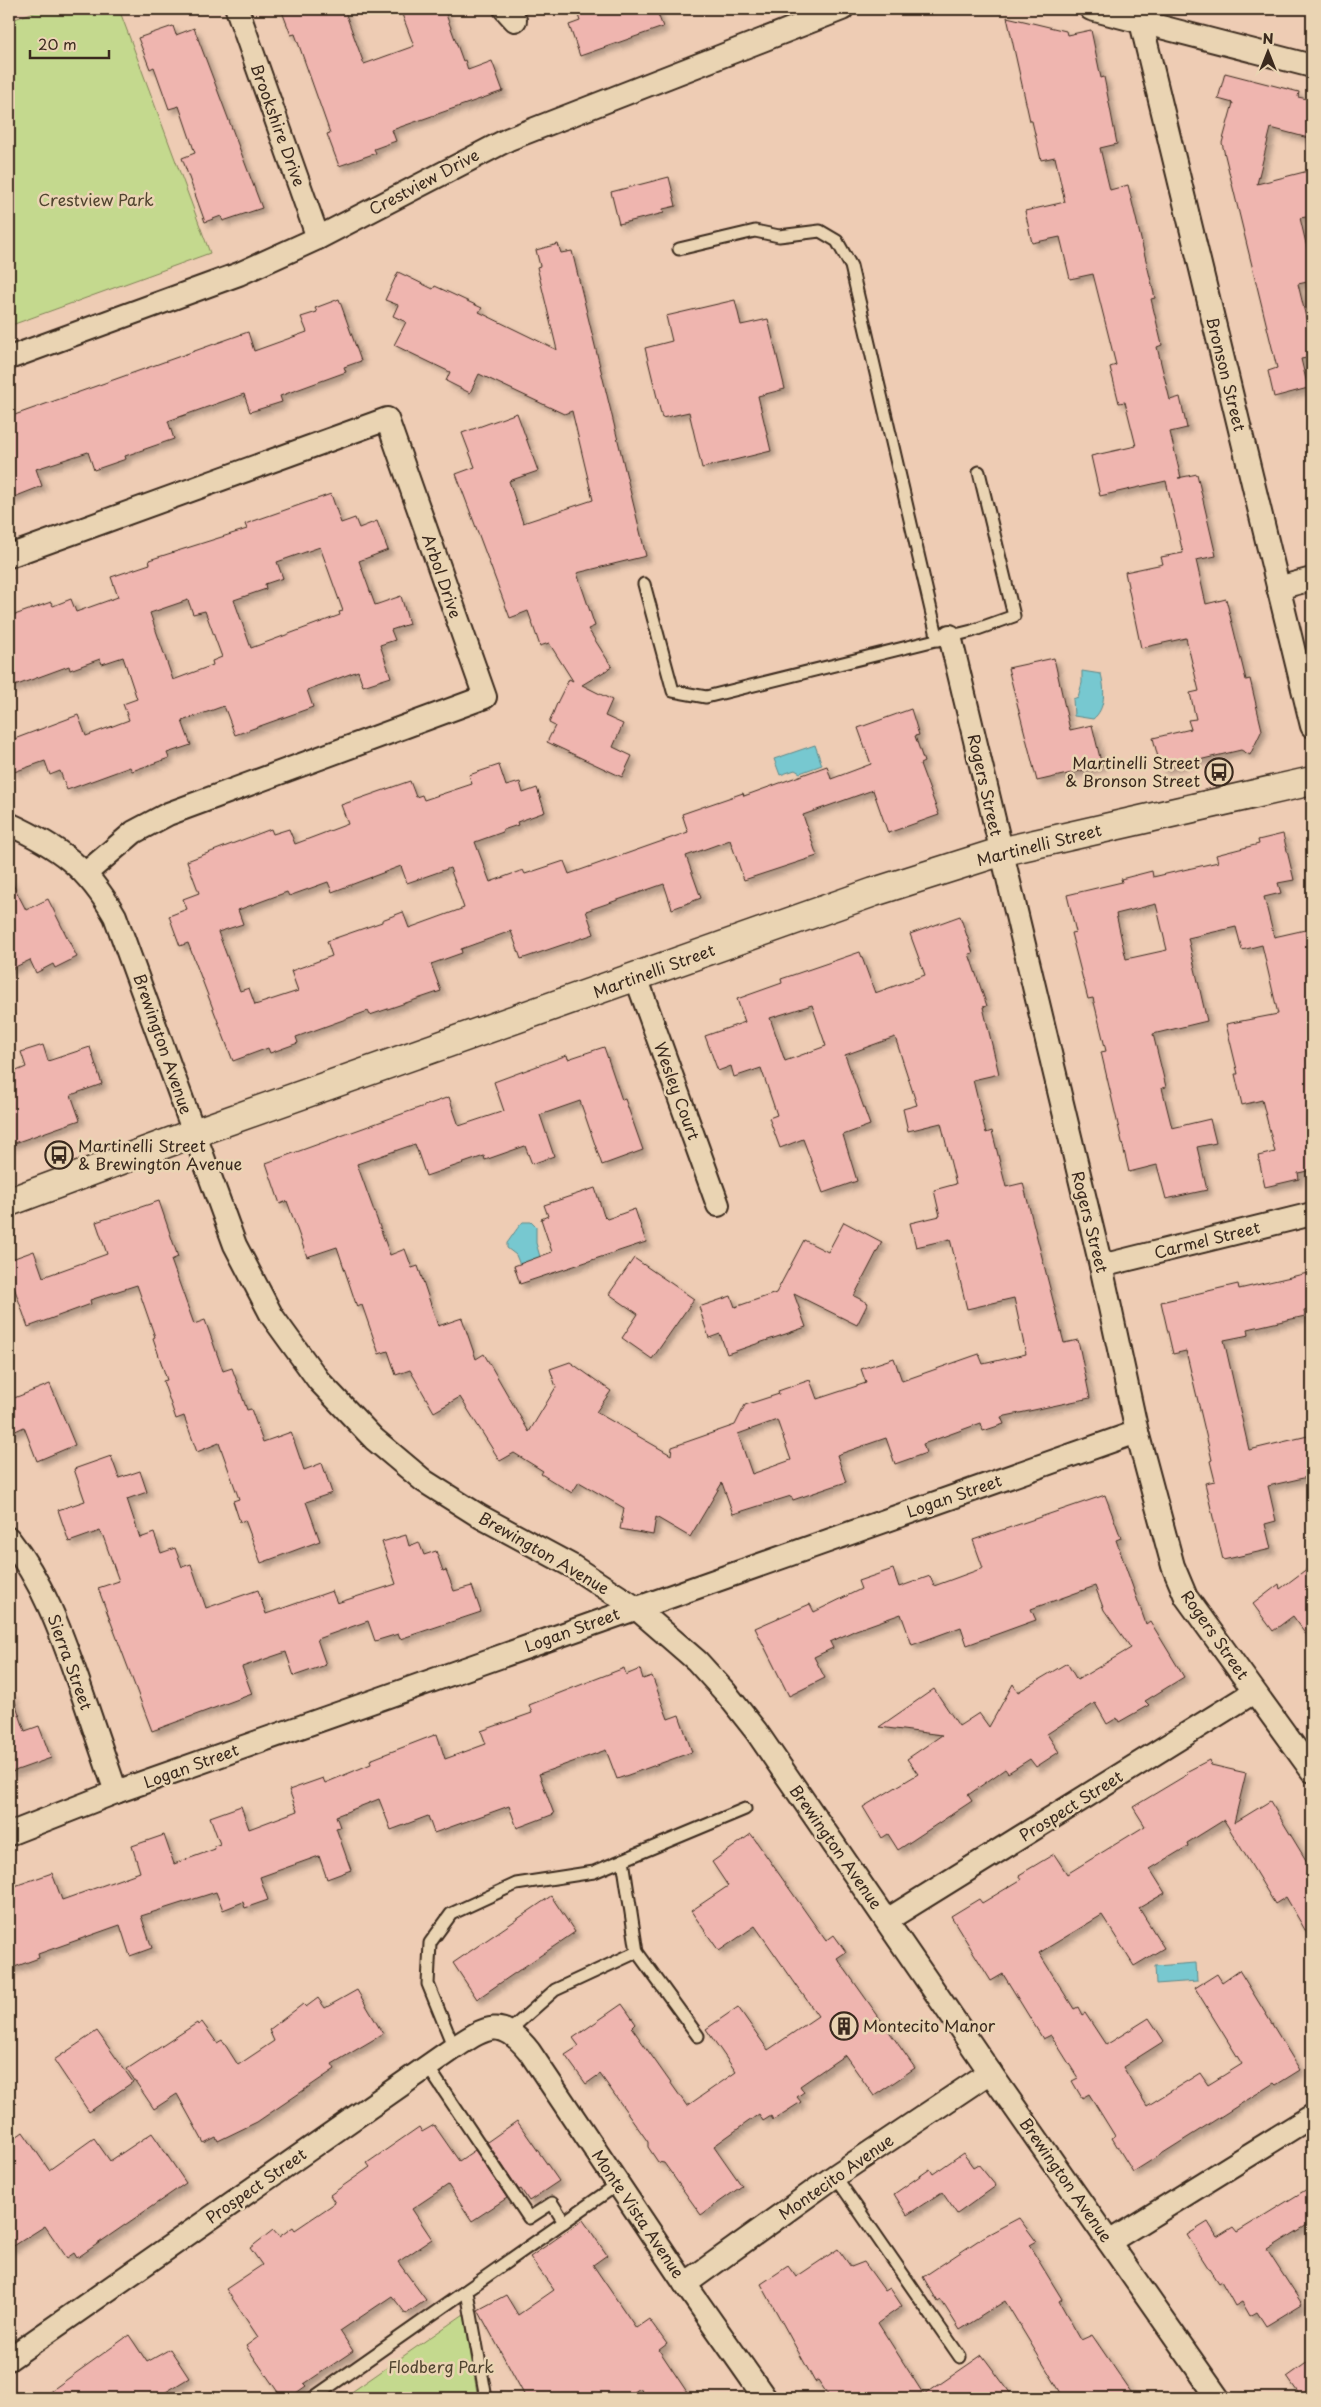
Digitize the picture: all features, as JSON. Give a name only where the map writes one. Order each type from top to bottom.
[{"type":"street","name":"Crestview Drive","points":[[9,358],[239,274],[318,238],[509,139],[842,9]]},
{"type":"street","points":[[1091,9],[1312,66]]},
{"type":"street","name":"Brookshire Drive","points":[[237,10],[318,238]]},
{"type":"street","name":"Bronson Street","points":[[1141,22],[1312,726]]},
{"type":"street","name":"Arbol Drive","points":[[9,556],[387,419],[485,697],[168,814],[134,832],[86,873]]},
{"type":"street","points":[[1278,588],[1312,579]]},
{"type":"street","name":"Rogers Street","points":[[944,638],[1000,852],[1101,1266],[1137,1432],[1178,1582],[1254,1692],[1312,1771]]},
{"type":"street","name":"Martinelli Street","points":[[9,1202],[194,1133],[874,892],[1000,852],[1312,781]]},
{"type":"street","name":"Brewington Avenue","points":[[9,824],[51,845],[86,873],[103,894],[126,939],[235,1245],[252,1282],[293,1346],[319,1381],[401,1463],[450,1499],[572,1566],[636,1608],[697,1661],[726,1693],[756,1731],[990,2072],[1218,2398]]},
{"type":"street","name":"Wesley Court","points":[[636,977],[718,1205]]},
{"type":"street","name":"Carmel Street","points":[[1101,1266],[1312,1214]]},
{"type":"street","name":"Logan Street","points":[[9,1834],[116,1792],[1137,1432]]},
{"type":"street","name":"Sierra Street","points":[[9,1539],[31,1570],[47,1598],[116,1792]]},
{"type":"street","name":"Prospect Street","points":[[887,1920],[1254,1692]]},
{"type":"street","name":"Prospect Street","points":[[9,2359],[454,2048],[488,2028],[509,2031]]},
{"type":"street","name":"Monte Vista Avenue","points":[[509,2031],[529,2051],[685,2284],[765,2398]]},
{"type":"street","name":"Montecito Avenue","points":[[685,2284],[836,2176],[990,2072]]},
{"type":"street","points":[[1109,2242],[1312,2116]]},
{"type":"lane","points":[[679,249],[755,231],[779,236],[820,231],[836,241],[851,266],[944,638]]},
{"type":"lane","points":[[644,584],[673,691],[698,696],[706,697],[972,631],[1014,616],[979,472]]},
{"type":"lane","points":[[454,2048],[428,1984],[430,1943],[451,1914],[516,1884],[594,1872],[746,1809]]},
{"type":"lane","points":[[623,1860],[637,1952],[698,2036]]},
{"type":"lane","points":[[509,2031],[555,1990],[637,1952]]},
{"type":"lane","points":[[428,2067],[529,2218],[552,2203],[564,2222]]},
{"type":"lane","points":[[836,2176],[960,2356]]},
{"type":"lane","points":[[313,2398],[467,2292],[618,2184]]},
{"type":"lane","points":[[467,2292],[486,2398]]},
{"type":"green space","name":"Crestview Park","points":[[43,9],[119,9],[210,253],[9,326],[9,21]]},
{"type":"green space","name":"Flodberg Park","points":[[464,2314],[478,2398],[343,2398]]},
{"type":"water","points":[[1082,671],[1101,674],[1104,692],[1102,704],[1093,719],[1074,716],[1073,699],[1078,697],[1082,683]]},
{"type":"water","points":[[815,745],[822,765],[800,773],[795,770],[780,775],[774,759]]},
{"type":"water","points":[[523,1222],[531,1222],[536,1227],[536,1243],[541,1260],[520,1265],[516,1255],[507,1248],[507,1243]]},
{"type":"water","points":[[1196,1963],[1197,1981],[1156,1984],[1155,1966]]},
{"type":"building","points":[[281,9],[344,9],[364,64],[414,46],[400,9],[444,9],[468,70],[492,61],[503,91],[392,130],[396,141],[374,149],[376,153],[339,166],[327,134],[330,133],[295,34],[291,35]]},
{"type":"building","points":[[576,9],[656,9],[663,27],[580,56],[569,25],[580,21]]},
{"type":"building","points":[[1007,17],[1066,31],[1067,35],[1091,30],[1101,78],[1104,77],[1117,144],[1100,148],[1110,190],[1128,185],[1155,298],[1151,299],[1162,345],[1157,347],[1170,400],[1180,397],[1187,428],[1170,432],[1181,477],[1197,474],[1216,556],[1196,560],[1206,604],[1226,599],[1246,680],[1250,679],[1262,730],[1250,755],[1241,750],[1161,769],[1153,738],[1191,729],[1188,720],[1196,719],[1190,693],[1199,691],[1186,638],[1141,648],[1125,572],[1163,564],[1161,557],[1183,553],[1166,481],[1100,496],[1091,456],[1136,446],[1125,402],[1119,403],[1110,367],[1116,365],[1093,274],[1070,279],[1060,237],[1032,243],[1025,211],[1065,202],[1055,157],[1041,160],[1032,121],[1030,121]]},
{"type":"building","points":[[173,26],[176,35],[194,28],[262,208],[223,221],[221,216],[205,222],[182,158],[195,153],[179,106],[169,109],[154,67],[150,69],[138,38]]},
{"type":"building","points":[[1225,73],[1299,92],[1298,97],[1312,100],[1312,139],[1271,128],[1257,184],[1312,170],[1312,216],[1300,218],[1312,269],[1312,281],[1298,284],[1309,330],[1312,330],[1312,357],[1301,359],[1308,388],[1274,397],[1268,371],[1277,368],[1222,143],[1233,103],[1218,99]]},
{"type":"building","points":[[669,177],[676,206],[663,209],[664,213],[619,224],[611,192]]},
{"type":"building","points":[[558,244],[561,253],[572,251],[646,556],[577,573],[595,626],[588,629],[612,667],[582,685],[612,700],[605,716],[623,724],[613,747],[632,756],[622,777],[547,742],[555,726],[549,723],[558,701],[569,679],[573,681],[549,643],[540,646],[528,611],[510,618],[456,474],[475,467],[462,433],[517,413],[538,471],[509,481],[523,523],[593,500],[572,411],[564,414],[479,374],[470,393],[446,381],[450,372],[394,345],[406,322],[393,316],[398,305],[385,300],[398,272],[433,289],[435,286],[482,308],[479,312],[557,350],[537,267],[540,266],[536,250]]},
{"type":"building","points":[[339,299],[361,361],[344,367],[346,372],[280,396],[282,402],[250,412],[244,394],[168,421],[174,439],[125,456],[126,459],[94,470],[88,452],[36,469],[42,486],[9,499],[9,417],[248,332],[254,351],[307,332],[301,317],[317,312],[315,308]]},
{"type":"building","points":[[735,300],[741,325],[768,319],[785,389],[758,396],[771,451],[702,468],[689,412],[662,418],[645,348],[672,341],[666,316]]},
{"type":"building","points":[[331,494],[341,523],[355,518],[359,528],[377,521],[388,550],[359,561],[375,605],[401,596],[409,624],[391,630],[395,640],[380,645],[391,677],[363,686],[358,671],[307,690],[313,707],[235,735],[224,706],[182,721],[191,745],[167,753],[169,758],[132,771],[130,767],[67,790],[60,771],[50,775],[45,761],[14,772],[9,757],[9,741],[78,715],[86,736],[129,720],[123,704],[137,699],[123,657],[102,664],[100,659],[70,670],[69,666],[9,688],[9,617],[51,602],[53,606],[71,599],[76,612],[118,597],[111,577],[150,564],[149,560],[247,529],[245,524]],"holes":[[[320,547],[343,611],[339,612],[340,615],[251,648],[234,600],[266,589],[265,584],[283,578],[277,562]],[[188,600],[193,614],[205,611],[222,657],[212,661],[213,665],[173,680],[150,613]]]},
{"type":"building","points":[[1054,658],[1070,730],[1092,725],[1102,766],[1037,781],[1008,668]]},
{"type":"building","points":[[911,709],[919,735],[915,736],[924,762],[920,764],[939,815],[888,833],[873,790],[803,815],[817,856],[744,880],[730,840],[686,856],[701,898],[672,909],[664,884],[586,911],[594,934],[521,959],[511,931],[461,949],[462,953],[431,964],[441,991],[370,1015],[368,1011],[296,1037],[298,1043],[270,1053],[268,1048],[233,1061],[188,943],[180,946],[169,916],[187,909],[183,899],[199,893],[187,861],[271,829],[273,834],[289,829],[295,844],[348,824],[341,805],[410,781],[416,797],[422,795],[424,800],[472,784],[469,775],[499,765],[506,786],[520,782],[523,793],[537,788],[545,812],[517,822],[518,825],[503,830],[503,832],[475,842],[490,882],[523,870],[525,874],[564,861],[569,874],[688,832],[682,814],[743,793],[744,796],[827,766],[831,779],[871,764],[858,728]],"holes":[[[401,866],[407,883],[450,868],[464,908],[409,928],[403,912],[382,920],[382,922],[327,941],[332,956],[291,971],[298,991],[255,1005],[249,988],[240,991],[218,932],[243,924],[238,910],[287,892],[289,896],[328,882],[332,892]]]},
{"type":"building","points":[[1283,834],[1294,880],[1278,883],[1281,893],[1264,897],[1274,937],[1305,930],[1312,960],[1312,1170],[1298,1173],[1299,1179],[1265,1187],[1258,1156],[1275,1152],[1262,1100],[1242,1105],[1235,1074],[1238,1074],[1226,1024],[1278,1014],[1262,945],[1242,950],[1236,927],[1188,938],[1207,1021],[1153,1034],[1166,1087],[1162,1088],[1172,1128],[1210,1119],[1216,1143],[1197,1147],[1207,1190],[1166,1199],[1157,1165],[1129,1172],[1101,1052],[1106,1051],[1093,998],[1088,999],[1071,933],[1076,932],[1067,895],[1122,882],[1121,879],[1152,871],[1153,877],[1218,862],[1216,855],[1259,844],[1258,840]],"holes":[[[1156,904],[1167,950],[1126,959],[1116,914]]]},
{"type":"building","points":[[9,877],[26,910],[48,899],[77,957],[55,968],[53,964],[36,973],[30,960],[9,970]]},
{"type":"building","points":[[960,916],[973,953],[969,954],[987,1006],[983,1007],[999,1074],[973,1080],[986,1133],[992,1131],[1006,1187],[1023,1183],[1064,1343],[1078,1340],[1090,1398],[1001,1417],[1004,1424],[983,1431],[981,1423],[923,1444],[926,1453],[895,1464],[886,1438],[837,1455],[846,1482],[793,1500],[791,1496],[733,1514],[722,1483],[690,1537],[656,1517],[653,1535],[620,1529],[624,1508],[579,1482],[572,1493],[541,1474],[543,1471],[514,1453],[500,1461],[460,1397],[434,1412],[410,1370],[396,1375],[388,1351],[379,1354],[362,1305],[357,1307],[337,1247],[307,1257],[287,1201],[280,1204],[266,1163],[449,1097],[459,1126],[504,1111],[494,1082],[567,1055],[568,1059],[604,1047],[622,1100],[625,1099],[643,1150],[602,1165],[580,1101],[540,1115],[554,1156],[532,1164],[525,1146],[485,1160],[484,1156],[426,1176],[415,1144],[357,1164],[390,1255],[405,1249],[412,1268],[418,1266],[438,1326],[462,1318],[476,1359],[484,1354],[529,1432],[556,1387],[550,1369],[570,1362],[611,1391],[596,1412],[671,1455],[672,1447],[735,1425],[745,1405],[779,1394],[778,1391],[810,1380],[817,1399],[866,1383],[861,1369],[894,1358],[902,1381],[979,1354],[983,1364],[1026,1354],[1014,1298],[967,1309],[950,1239],[916,1247],[910,1223],[940,1216],[934,1190],[956,1184],[941,1123],[908,1131],[903,1109],[917,1105],[895,1037],[845,1055],[870,1125],[843,1135],[857,1181],[823,1193],[803,1139],[780,1148],[769,1118],[777,1115],[761,1068],[734,1077],[731,1066],[718,1071],[705,1036],[745,1022],[737,999],[782,983],[781,979],[860,952],[875,993],[925,975],[910,934]],"holes":[[[812,1005],[826,1046],[785,1061],[770,1018]],[[777,1420],[791,1460],[752,1474],[738,1434]]]},
{"type":"building","points":[[43,1045],[48,1061],[90,1047],[102,1084],[71,1095],[80,1120],[9,1145],[9,1074],[26,1067],[21,1052]]},
{"type":"building","points":[[595,1188],[604,1216],[607,1219],[635,1209],[646,1242],[520,1284],[514,1266],[552,1252],[541,1219],[548,1216],[544,1205]]},
{"type":"building","points":[[159,1201],[178,1257],[171,1260],[194,1324],[205,1320],[223,1371],[232,1368],[247,1410],[251,1409],[263,1442],[291,1432],[304,1470],[322,1463],[332,1493],[306,1502],[320,1541],[261,1563],[245,1520],[240,1522],[233,1501],[239,1499],[219,1443],[197,1452],[184,1416],[176,1419],[163,1381],[167,1380],[153,1338],[155,1337],[137,1285],[90,1300],[91,1304],[28,1327],[9,1273],[9,1260],[34,1251],[43,1277],[107,1254],[96,1222]]},
{"type":"building","points":[[844,1222],[882,1242],[854,1296],[868,1303],[857,1325],[794,1294],[806,1327],[727,1354],[720,1334],[709,1338],[699,1307],[731,1296],[735,1307],[776,1293],[804,1240],[828,1252]]},
{"type":"building","points":[[634,1258],[694,1299],[652,1359],[622,1338],[638,1314],[609,1294]]},
{"type":"building","points":[[1312,1272],[1312,1309],[1304,1311],[1305,1316],[1248,1329],[1249,1335],[1224,1340],[1249,1450],[1312,1435],[1312,1476],[1268,1486],[1276,1521],[1265,1524],[1271,1549],[1223,1560],[1205,1483],[1215,1481],[1210,1461],[1212,1460],[1186,1351],[1173,1354],[1161,1302],[1238,1284],[1239,1289]]},
{"type":"building","points":[[50,1384],[75,1445],[37,1461],[24,1427],[9,1434],[9,1400]]},
{"type":"building","points":[[111,1456],[119,1478],[140,1471],[147,1492],[127,1499],[140,1538],[154,1533],[161,1553],[175,1548],[182,1567],[191,1564],[206,1608],[258,1590],[266,1614],[332,1591],[337,1603],[396,1584],[382,1542],[406,1535],[409,1546],[419,1542],[424,1555],[436,1551],[443,1571],[446,1570],[454,1591],[472,1586],[481,1612],[400,1639],[398,1634],[375,1641],[368,1621],[317,1639],[326,1665],[294,1676],[286,1652],[242,1667],[252,1694],[152,1731],[98,1588],[119,1581],[103,1536],[100,1531],[69,1542],[58,1510],[85,1501],[74,1469]]},
{"type":"building","points":[[1105,1495],[1121,1538],[1116,1540],[1146,1624],[1150,1621],[1184,1677],[1145,1701],[1149,1705],[1119,1722],[1117,1718],[1107,1724],[1095,1703],[1047,1734],[1059,1752],[1036,1767],[1030,1759],[1008,1773],[1005,1769],[968,1795],[972,1801],[898,1850],[888,1834],[882,1838],[863,1807],[918,1774],[907,1759],[942,1735],[879,1727],[934,1689],[959,1726],[979,1713],[989,1727],[1013,1684],[1018,1692],[1067,1663],[1077,1680],[1131,1648],[1104,1610],[1095,1586],[1031,1609],[1036,1620],[967,1645],[961,1627],[912,1645],[901,1614],[856,1630],[830,1642],[833,1648],[814,1657],[825,1678],[789,1696],[755,1628],[810,1604],[814,1612],[861,1589],[858,1581],[893,1569],[899,1587],[930,1576],[934,1586],[983,1568],[973,1540]]},
{"type":"building","points":[[1312,1565],[1312,1642],[1293,1616],[1273,1631],[1253,1604],[1279,1584],[1280,1589]]},
{"type":"building","points":[[624,1668],[626,1675],[640,1669],[643,1679],[652,1676],[668,1719],[679,1715],[692,1752],[617,1779],[606,1750],[539,1774],[554,1814],[517,1828],[509,1806],[434,1833],[428,1816],[391,1830],[379,1799],[336,1816],[340,1827],[336,1828],[351,1870],[327,1879],[319,1856],[260,1877],[268,1900],[245,1908],[243,1902],[223,1910],[216,1892],[141,1916],[152,1948],[130,1956],[120,1925],[38,1954],[39,1958],[9,1969],[9,1888],[52,1873],[62,1900],[140,1872],[132,1846],[164,1835],[174,1864],[215,1849],[214,1846],[220,1844],[210,1817],[241,1806],[249,1829],[297,1811],[289,1790],[323,1778],[325,1783],[371,1764],[370,1760],[437,1734],[445,1759],[486,1744],[481,1731],[532,1713],[529,1705]]},
{"type":"building","points":[[9,1694],[12,1694],[25,1731],[39,1726],[51,1758],[9,1773]]},
{"type":"building","points":[[1209,1760],[1211,1765],[1246,1773],[1234,1823],[1270,1801],[1312,1870],[1312,1942],[1286,1897],[1275,1904],[1224,1820],[1187,1843],[1188,1846],[1150,1869],[1165,1893],[1139,1908],[1164,1948],[1134,1966],[1102,1915],[1039,1953],[1074,2009],[1078,2007],[1082,2015],[1085,2013],[1106,2045],[1149,2018],[1164,2041],[1123,2067],[1147,2106],[1200,2073],[1208,2085],[1242,2064],[1195,1988],[1217,1974],[1222,1982],[1239,1970],[1300,2070],[1276,2085],[1274,2083],[1133,2172],[1112,2138],[1115,2136],[1089,2094],[1082,2098],[1072,2081],[1078,2078],[1051,2035],[1043,2039],[1003,1974],[991,1981],[951,1916],[979,1899],[982,1903],[1022,1879],[1019,1875],[1054,1854],[1067,1874],[1145,1826],[1133,1807],[1188,1774],[1186,1772]]},
{"type":"building","name":"Montecito Manor","points":[[751,1834],[826,1941],[834,1935],[846,1952],[837,1958],[915,2068],[874,2096],[845,2055],[800,2086],[804,2092],[797,2097],[801,2102],[773,2120],[771,2116],[763,2121],[759,2114],[714,2146],[742,2186],[701,2215],[664,2163],[658,2162],[648,2147],[648,2142],[600,2074],[586,2084],[565,2055],[579,2046],[573,2038],[622,2004],[636,2024],[632,2028],[687,2106],[736,2072],[706,2029],[738,2007],[768,2050],[818,2016],[755,1926],[719,1951],[691,1911],[728,1886],[712,1862]]},
{"type":"building","points":[[551,1896],[575,1932],[477,1999],[453,1963]]},
{"type":"building","points":[[357,1990],[383,2034],[332,2064],[335,2069],[257,2122],[218,2141],[216,2137],[204,2143],[177,2094],[154,2109],[127,2069],[197,2023],[198,2025],[202,2022],[217,2043],[222,2040],[238,2065],[274,2041],[269,2030],[303,2004],[306,2007],[318,1998],[325,2008]]},
{"type":"building","points":[[97,2031],[133,2082],[89,2112],[54,2060]]},
{"type":"building","points":[[517,2121],[559,2181],[529,2201],[521,2189],[519,2190],[487,2142]]},
{"type":"building","points":[[434,2125],[459,2161],[475,2150],[507,2198],[472,2221],[448,2185],[412,2209],[432,2239],[398,2262],[426,2300],[406,2314],[392,2296],[340,2331],[353,2351],[304,2384],[306,2386],[289,2398],[282,2398],[246,2346],[258,2337],[226,2289],[262,2265],[250,2248],[273,2230],[279,2237],[293,2227],[295,2230],[335,2203],[330,2195],[370,2167],[367,2163],[419,2127],[422,2132]]},
{"type":"building","points":[[23,2132],[49,2170],[94,2138],[110,2161],[152,2133],[186,2183],[77,2258],[74,2253],[67,2258],[45,2226],[9,2249],[9,2142]]},
{"type":"building","points":[[963,2153],[973,2167],[978,2164],[996,2186],[957,2214],[942,2192],[907,2215],[894,2194],[930,2169],[933,2174]]},
{"type":"building","points":[[1312,2186],[1312,2222],[1267,2250],[1302,2304],[1266,2326],[1257,2312],[1250,2316],[1242,2302],[1235,2306],[1221,2281],[1218,2283],[1187,2235],[1208,2222],[1217,2237],[1233,2227],[1237,2232]]},
{"type":"building","points":[[1019,2218],[1036,2241],[1029,2245],[1062,2299],[1059,2301],[1081,2340],[1092,2335],[1135,2398],[1064,2398],[1005,2301],[960,2330],[941,2300],[938,2302],[923,2277],[985,2236]]},
{"type":"building","points":[[583,2220],[607,2255],[593,2265],[636,2328],[649,2319],[667,2344],[659,2350],[691,2398],[646,2398],[640,2388],[626,2398],[526,2398],[478,2310],[506,2295],[518,2315],[554,2290],[530,2257]]},
{"type":"building","points":[[838,2249],[851,2267],[864,2262],[885,2291],[890,2288],[902,2306],[878,2323],[924,2395],[982,2355],[1014,2398],[830,2398],[818,2380],[815,2382],[761,2284],[788,2266],[796,2277]]},
{"type":"building","points":[[129,2335],[147,2362],[170,2349],[189,2378],[156,2398],[41,2398]]},
{"type":"building","points":[[1312,2359],[1312,2398],[1302,2398],[1287,2377]]},
{"type":"place","name":"Martinelli Street & Bronson Street","points":[[1219,772]]},
{"type":"place","name":"Martinelli Street & Brewington Avenue","points":[[59,1155]]},
{"type":"place","name":"Montecito Manor","points":[[844,2026]]}]
